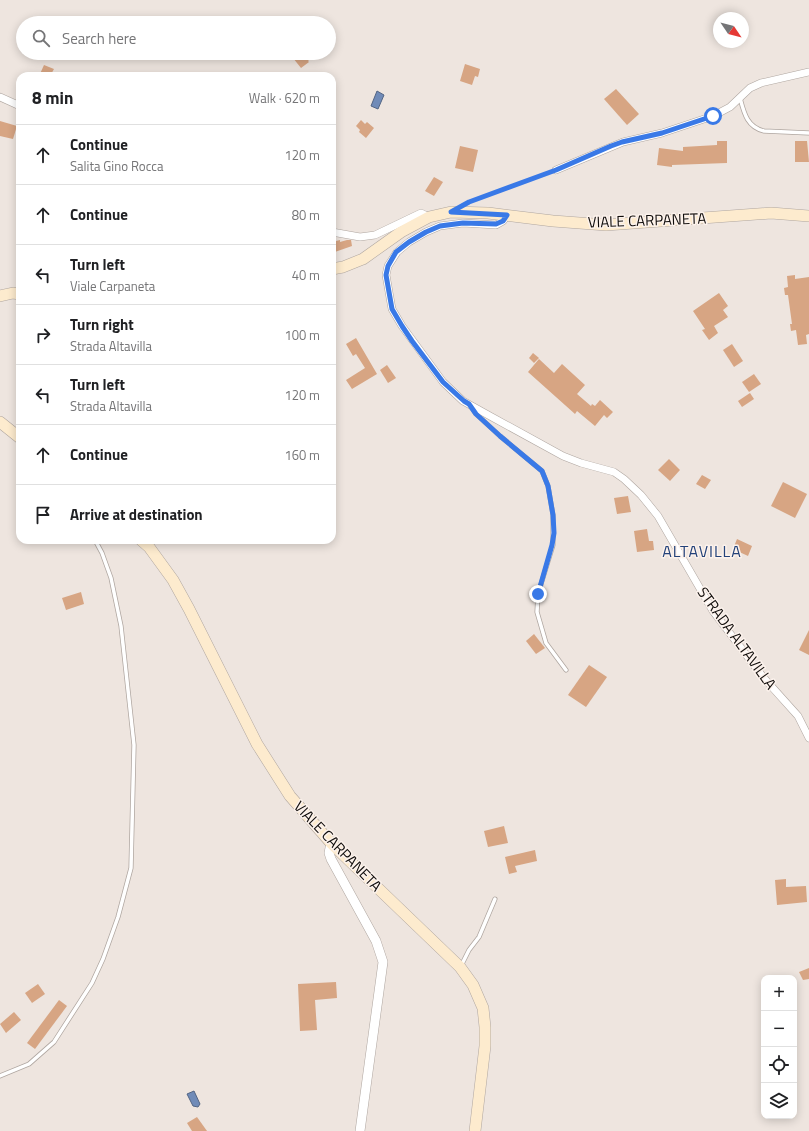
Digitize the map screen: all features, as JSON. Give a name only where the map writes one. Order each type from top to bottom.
[{"type":"main road","name":"VIALE CARPANETA","points":[[336,268],[363,259],[401,232],[429,217],[451,212],[507,215],[553,221],[606,225],[771,213],[809,216]]},
{"type":"main road","points":[[0,296],[16,294]]},
{"type":"main road","points":[[0,422],[16,435]]},
{"type":"main road","name":"VIALE CARPANETA","points":[[146,544],[173,580],[257,744],[290,796],[331,844],[460,967],[473,985],[483,1008],[485,1026],[485,1046],[475,1131]]},
{"type":"street","points":[[556,170],[622,142],[662,133],[713,116],[730,107],[750,88],[761,83],[809,72]]},
{"type":"street","points":[[0,97],[16,104]]},
{"type":"street","points":[[336,233],[360,237],[375,235],[420,213],[429,217]]},
{"type":"street","name":"STRADA ALTAVILLA","points":[[507,215],[503,221],[496,224],[463,223],[440,226],[409,242],[396,252],[388,266],[386,275],[392,309],[402,326],[443,382],[464,401],[563,456],[581,463],[614,472],[624,478],[641,495],[658,516],[713,611],[764,677],[798,716],[809,738]]},
{"type":"street","points":[[331,844],[329,854],[331,859],[376,940],[384,962],[360,1131]]},
{"type":"lane","points":[[740,97],[748,121],[757,129],[764,131],[809,133]]},
{"type":"lane","points":[[469,404],[476,414],[542,471],[548,486],[553,515],[552,545],[538,594],[537,612],[546,643],[566,670]]},
{"type":"lane","points":[[0,1076],[30,1064],[54,1042],[92,983],[103,959],[118,917],[131,868],[134,745],[120,626],[111,578],[97,544]]},
{"type":"lane","points":[[460,967],[469,950],[479,937],[494,899]]},
{"type":"path","points":[[469,202],[556,170]]},
{"type":"water","points":[[377,91],[384,95],[378,109],[371,106]]},
{"type":"water","points":[[194,1091],[200,1104],[198,1107],[193,1106],[187,1094]]},
{"type":"building","points":[[295,60],[309,60],[309,62],[301,68]]},
{"type":"building","points":[[465,64],[480,69],[478,77],[475,76],[472,85],[460,81]]},
{"type":"building","points":[[44,65],[54,69],[52,72],[41,72]]},
{"type":"building","points":[[616,89],[639,114],[627,125],[604,99]]},
{"type":"building","points":[[361,120],[365,124],[367,122],[374,128],[366,138],[359,132],[360,130],[356,126]]},
{"type":"building","points":[[0,121],[16,126],[13,139],[0,136]]},
{"type":"building","points":[[717,141],[727,141],[727,163],[672,165],[672,167],[657,165],[659,148],[683,151],[683,147],[717,145]]},
{"type":"building","points":[[795,141],[807,141],[809,162],[795,162]]},
{"type":"building","points":[[460,146],[478,150],[473,172],[455,168]]},
{"type":"building","points":[[434,177],[443,182],[434,196],[425,191]]},
{"type":"building","points":[[340,240],[340,242],[351,240],[352,246],[336,252],[336,241]]},
{"type":"building","points":[[795,275],[795,279],[809,277],[809,334],[806,335],[807,344],[798,345],[796,330],[791,331],[790,324],[792,324],[788,295],[785,295],[784,288],[788,287],[787,276]]},
{"type":"building","points":[[719,293],[728,306],[723,310],[728,317],[714,326],[718,333],[709,340],[702,330],[705,329],[693,311]]},
{"type":"building","points":[[356,338],[377,374],[352,389],[346,380],[365,368],[356,354],[353,356],[346,344]]},
{"type":"building","points":[[732,344],[743,361],[734,367],[723,350]]},
{"type":"building","points":[[533,353],[539,358],[534,363],[529,358]]},
{"type":"building","points":[[539,359],[554,373],[562,364],[585,385],[577,394],[591,406],[592,404],[595,406],[600,400],[613,412],[607,418],[604,415],[595,426],[577,411],[575,414],[528,372]]},
{"type":"building","points":[[387,365],[396,378],[388,383],[380,370]]},
{"type":"building","points":[[754,374],[761,384],[749,392],[742,382]]},
{"type":"building","points":[[750,393],[754,399],[742,407],[738,401]]},
{"type":"building","points":[[669,459],[680,470],[670,481],[658,470]]},
{"type":"building","points":[[702,475],[711,480],[705,489],[696,484]]},
{"type":"building","points":[[783,482],[807,494],[795,518],[771,506]]},
{"type":"building","points":[[628,496],[631,512],[617,514],[614,498]]},
{"type":"building","points":[[647,529],[649,541],[653,541],[654,550],[637,552],[634,531]]},
{"type":"building","points":[[737,539],[752,546],[748,556],[733,549]]},
{"type":"building","points":[[81,592],[84,604],[66,610],[62,598]]},
{"type":"building","points":[[809,630],[809,655],[799,650]]},
{"type":"building","points":[[534,634],[545,648],[536,654],[526,641]]},
{"type":"building","points":[[589,665],[607,677],[586,707],[568,695]]},
{"type":"building","points":[[504,826],[508,843],[488,847],[484,831]]},
{"type":"building","points":[[535,850],[537,861],[515,866],[517,872],[509,874],[505,857]]},
{"type":"building","points":[[786,879],[786,887],[806,886],[807,902],[777,905],[775,880]]},
{"type":"building","points":[[809,968],[809,979],[803,980],[799,972]]},
{"type":"building","points":[[336,982],[337,998],[315,1000],[317,1030],[300,1031],[298,984]]},
{"type":"building","points":[[38,984],[45,994],[32,1003],[25,993]]},
{"type":"building","points":[[59,1000],[67,1006],[35,1049],[27,1043]]},
{"type":"building","points":[[14,1012],[21,1020],[6,1033],[0,1024]]},
{"type":"building","points":[[197,1117],[207,1131],[192,1131],[187,1123]]},
{"type":"district","name":"ALTAVILLA","points":[[702,551]]},
{"type":"route","points":[[538,594],[554,533],[553,515],[548,486],[542,471],[500,436],[476,414],[469,404],[443,382],[412,341],[392,309],[386,275],[388,266],[396,252],[409,242],[440,226],[463,223],[496,224],[503,221],[507,215],[451,212],[469,202],[556,170],[622,142],[662,133],[713,116]]}]
